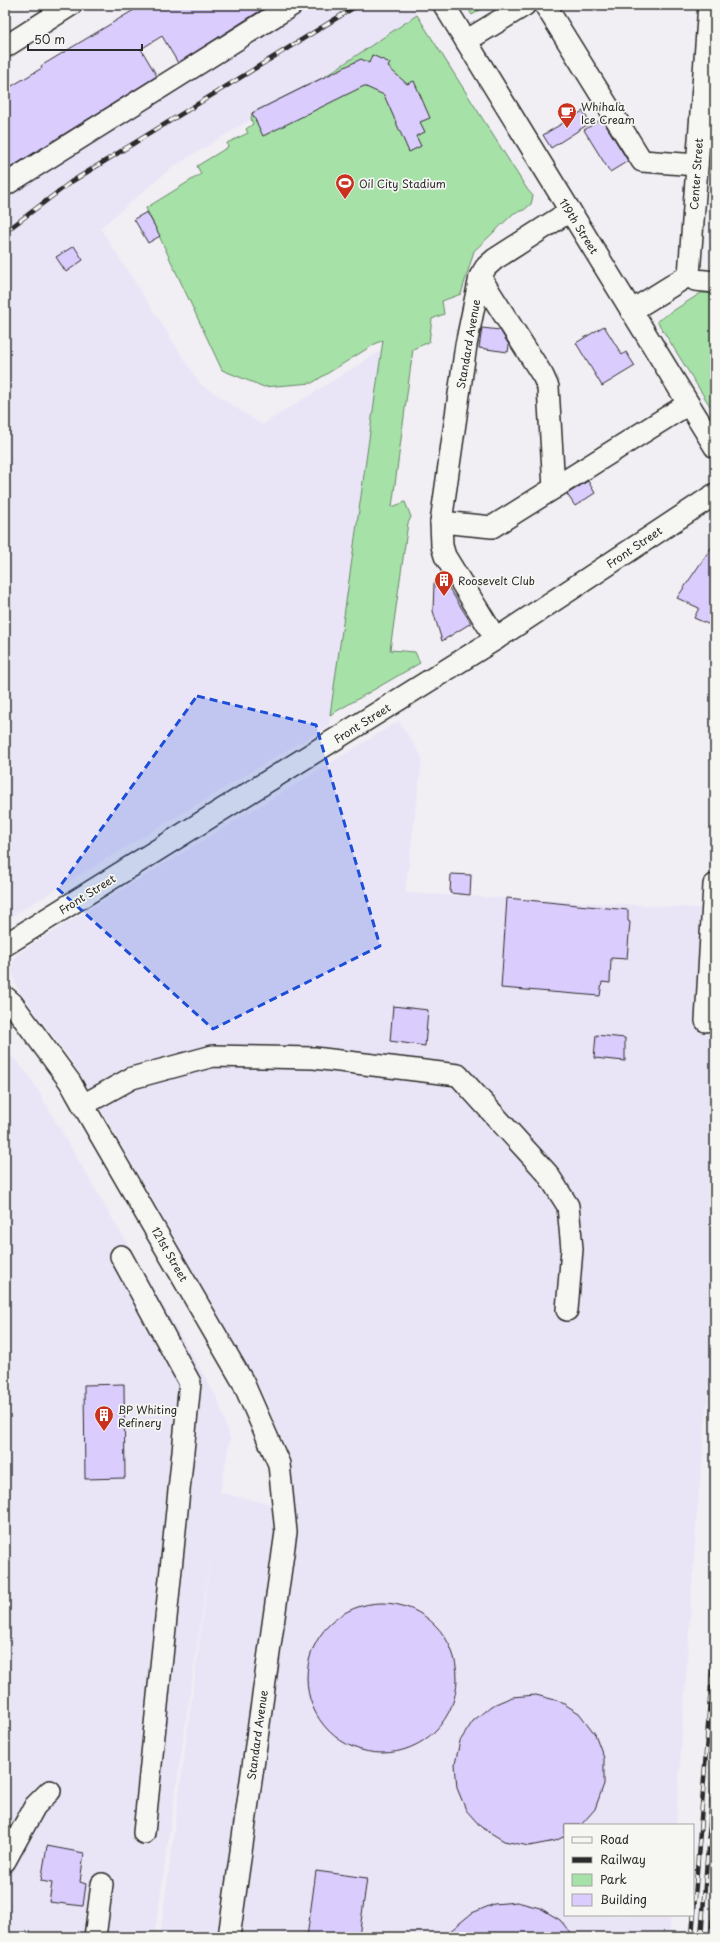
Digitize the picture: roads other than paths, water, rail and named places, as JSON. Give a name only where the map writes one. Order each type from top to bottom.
[{"type":"street","points":[[5,46],[70,5]]},
{"type":"street","points":[[5,185],[292,5]]},
{"type":"street","name":"119th Street","points":[[444,5],[715,447]]},
{"type":"street","points":[[466,41],[525,5]]},
{"type":"street","points":[[546,5],[642,161],[697,165]]},
{"type":"street","name":"Center Street","points":[[688,275],[710,5]]},
{"type":"street","name":"Standard Avenue","points":[[496,639],[445,556],[442,546],[441,522],[467,343],[480,276],[486,267],[495,259],[570,211]]},
{"type":"street","points":[[631,311],[688,275],[695,280],[715,282]]},
{"type":"street","points":[[480,276],[543,376],[548,387],[554,488]]},
{"type":"street","points":[[441,522],[492,527],[688,404]]},
{"type":"street","name":"Front Street","points":[[5,945],[496,639],[715,494]]},
{"type":"street","points":[[706,1021],[714,885]]},
{"type":"street","name":"121st Street","points":[[5,997],[12,1003],[70,1082],[244,1382],[279,1464],[286,1532]]},
{"type":"street","points":[[84,1105],[132,1078],[213,1056],[314,1058],[458,1075],[547,1173],[568,1206],[572,1249],[567,1310]]},
{"type":"street","points":[[121,1256],[190,1383],[144,1833]]},
{"type":"street","name":"Standard Avenue","points":[[229,1937],[286,1532]]},
{"type":"street","points":[[5,1861],[35,1806],[50,1791]]},
{"type":"street","points":[[95,1937],[102,1884]]},
{"type":"railway","points":[[5,232],[71,182],[358,5]]},
{"type":"railway","points":[[694,1911],[715,1634]]},
{"type":"railway","points":[[701,1937],[715,1758]]},
{"type":"railway","points":[[711,1937],[715,1879]]},
{"type":"railway","points":[[692,1937],[694,1916]]},
{"type":"place","name":"Whihala Ice Cream","points":[[567,129]]},
{"type":"place","name":"Oil City Stadium","points":[[345,200]]},
{"type":"place","name":"Roosevelt Club","points":[[444,597]]},
{"type":"place","name":"BP Whiting Refinery","points":[[104,1432]]}]
